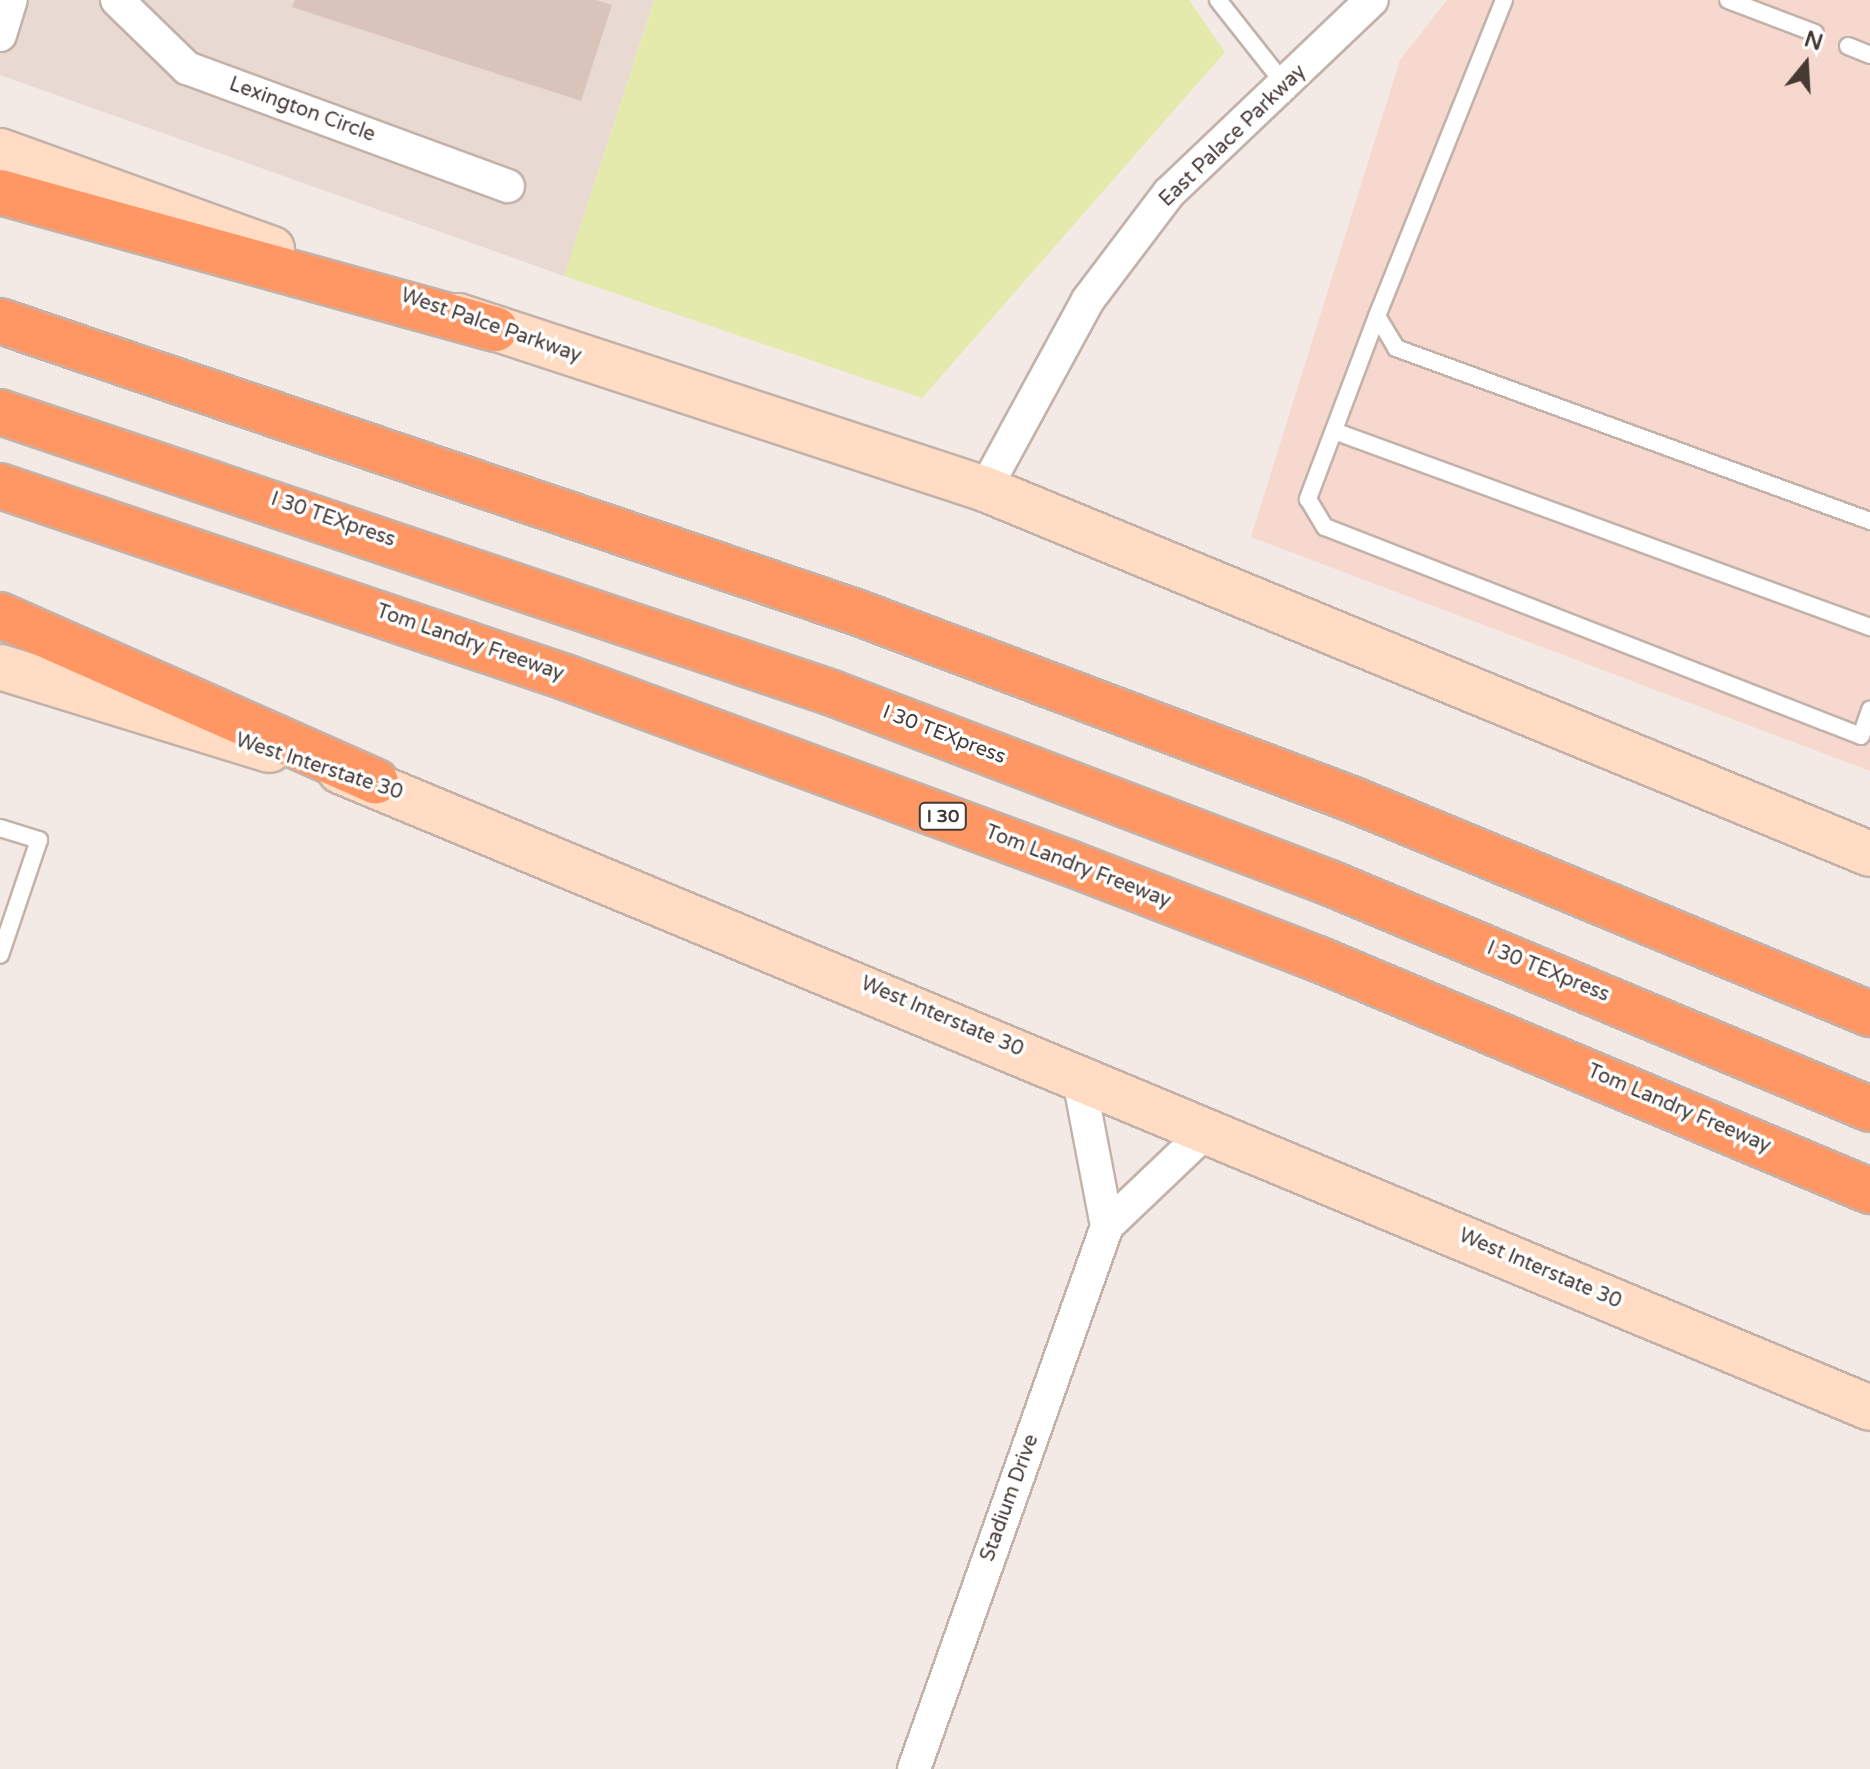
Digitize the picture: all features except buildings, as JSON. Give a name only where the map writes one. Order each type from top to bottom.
[{"type":"highway","points":[[0,192],[495,329]]},
{"type":"highway","points":[[0,321],[856,612],[1354,800],[1870,1014]]},
{"type":"highway","name":"I 30 TEXpress","points":[[0,412],[832,693],[1330,883],[1870,1109]]},
{"type":"highway","name":"Tom Landry Freeway","points":[[0,486],[475,645],[1069,863],[1333,965],[1870,1191]]},
{"type":"highway","points":[[0,615],[376,782]]},
{"type":"main road","name":"West Palce Parkway","points":[[0,151],[495,329],[985,489]]},
{"type":"main road","points":[[985,489],[1870,854]]},
{"type":"main road","name":"West Interstate 30","points":[[0,667],[376,782],[1870,1408]]},
{"type":"street","points":[[0,35],[11,0]]},
{"type":"street","name":"Lexington Circle","points":[[117,0],[187,68],[508,186]]},
{"type":"street","name":"East Palace Parkway","points":[[985,489],[1088,300],[1169,193],[1286,86],[1372,0]]},
{"type":"street","points":[[1078,1074],[1107,1226]]},
{"type":"street","name":"Stadium Drive","points":[[914,1769],[1107,1226],[1209,1129]]},
{"type":"lane","points":[[1218,0],[1286,86]]},
{"type":"lane","points":[[1504,0],[1377,316],[1308,499],[1325,527],[1861,736],[1870,710]]},
{"type":"lane","points":[[1728,0],[1815,33]]},
{"type":"lane","points":[[1848,46],[1870,55]]},
{"type":"lane","points":[[1377,316],[1396,348],[1870,521]]},
{"type":"lane","points":[[1334,431],[1870,627]]},
{"type":"lane","points":[[0,828],[39,840],[0,955]]},
{"type":"shaded area","points":[[0,0],[654,0],[564,276],[0,75]]},
{"type":"shaded area","points":[[1447,0],[1870,0],[1870,771],[1251,537],[1400,60]]},
{"type":"green space","points":[[654,0],[1189,0],[1225,52],[922,398],[564,276]]}]
